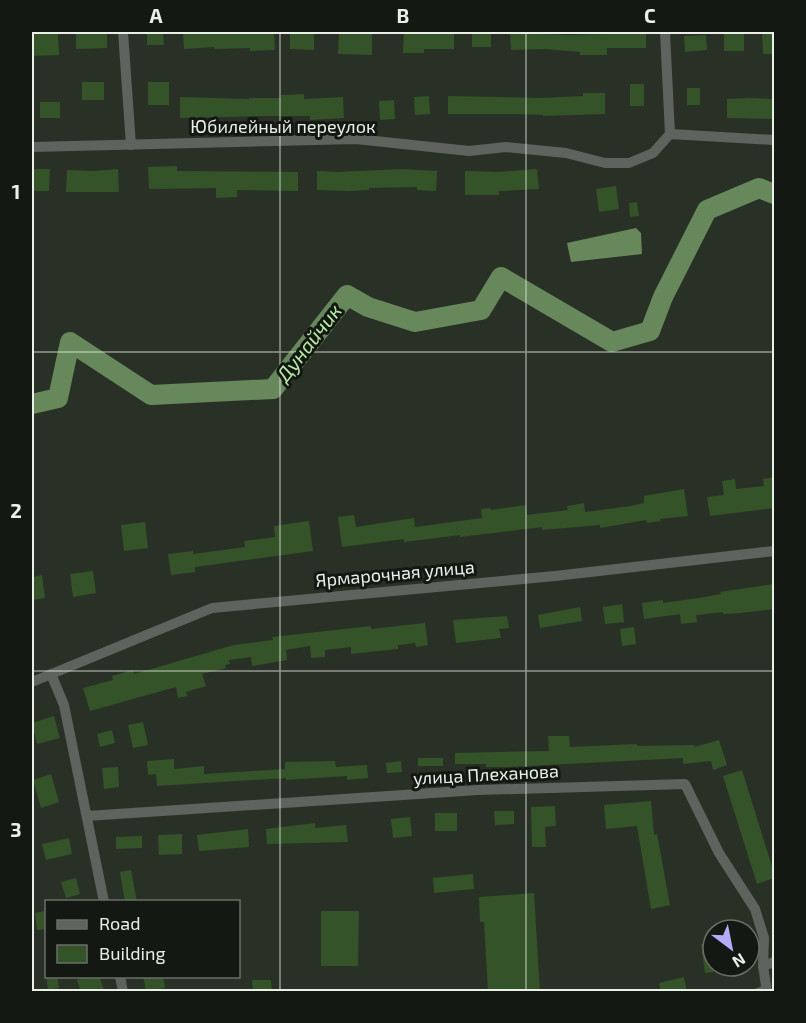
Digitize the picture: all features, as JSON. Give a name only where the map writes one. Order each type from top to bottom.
[{"type":"street","points":[[123,32],[132,145]]},
{"type":"street","points":[[665,32],[670,134],[774,140]]},
{"type":"street","name":"Юбилейный переулок","points":[[32,147],[356,140],[469,151],[506,147],[566,153],[605,163],[629,163],[653,153],[670,134]]},
{"type":"street","name":"Ярмарочная улица","points":[[32,682],[212,608],[555,576],[774,551]]},
{"type":"street","points":[[51,674],[64,705],[105,900]]},
{"type":"street","name":"улица Плеханова","points":[[87,816],[478,790],[685,784],[719,853],[755,909],[764,938],[763,966]]},
{"type":"street","points":[[767,989],[763,966],[774,962]]},
{"type":"lane","points":[[754,992],[767,989]]},
{"type":"shaded area","points":[[636,228],[641,233],[642,254],[571,262],[567,243]]},
{"type":"building","points":[[32,32],[58,32],[59,55],[33,56]]},
{"type":"building","points":[[76,32],[107,32],[107,48],[76,49]]},
{"type":"building","points":[[147,32],[163,32],[164,45],[147,45]]},
{"type":"building","points":[[183,32],[274,32],[275,50],[250,51],[250,48],[215,49],[214,47],[184,49]]},
{"type":"building","points":[[290,32],[314,33],[314,50],[290,49]]},
{"type":"building","points":[[339,32],[372,33],[372,55],[338,54]]},
{"type":"building","points":[[404,32],[454,32],[454,49],[424,49],[424,53],[403,53]]},
{"type":"building","points":[[472,32],[491,32],[491,47],[472,47]]},
{"type":"building","points":[[774,32],[774,54],[763,54],[762,33]]},
{"type":"building","points":[[510,33],[568,35],[646,33],[646,48],[607,48],[607,55],[580,55],[580,52],[546,49],[511,50]]},
{"type":"building","points":[[744,33],[744,51],[724,51],[724,34]]},
{"type":"building","points":[[706,35],[707,50],[685,52],[684,36]]},
{"type":"building","points":[[82,82],[104,82],[104,100],[82,100]]},
{"type":"building","points":[[148,82],[169,82],[169,105],[148,105]]},
{"type":"building","points":[[630,84],[644,84],[644,106],[630,106]]},
{"type":"building","points":[[687,88],[700,88],[700,105],[687,105]]},
{"type":"building","points":[[583,93],[605,93],[605,114],[543,116],[448,114],[448,96],[543,98],[583,96]]},
{"type":"building","points":[[304,94],[304,99],[343,97],[344,118],[310,120],[310,116],[268,116],[180,118],[180,97],[249,99],[281,98],[281,95]]},
{"type":"building","points":[[429,96],[430,114],[415,115],[414,97]]},
{"type":"building","points":[[727,99],[774,99],[774,119],[727,118]]},
{"type":"building","points":[[394,100],[395,119],[380,120],[379,101]]},
{"type":"building","points":[[40,102],[60,102],[60,118],[40,118]]},
{"type":"building","points":[[177,166],[177,171],[298,172],[298,191],[237,190],[237,197],[216,198],[216,188],[149,189],[148,167]]},
{"type":"building","points":[[32,169],[50,169],[49,191],[32,191]]},
{"type":"building","points":[[118,169],[119,192],[66,192],[67,170]]},
{"type":"building","points":[[402,169],[437,171],[436,191],[417,190],[417,187],[348,191],[317,190],[317,171]]},
{"type":"building","points":[[537,169],[539,189],[499,191],[499,195],[465,195],[465,171],[499,172]]},
{"type":"building","points":[[616,186],[619,209],[599,212],[596,189]]},
{"type":"building","points":[[637,202],[639,216],[630,217],[629,203]]},
{"type":"building","points":[[774,477],[774,508],[710,516],[707,497],[724,495],[722,481],[735,479],[736,489],[764,486],[763,479]]},
{"type":"building","points":[[684,489],[688,516],[600,528],[600,525],[542,530],[542,527],[342,547],[338,517],[354,515],[356,527],[414,518],[415,527],[482,518],[481,509],[490,508],[491,510],[526,505],[527,515],[568,510],[567,506],[584,503],[585,512],[631,506],[644,503],[644,496]]},
{"type":"building","points":[[309,521],[313,551],[195,567],[195,572],[171,575],[168,554],[193,551],[193,554],[245,547],[244,541],[275,537],[274,526]]},
{"type":"building","points":[[145,522],[148,548],[124,551],[121,525]]},
{"type":"building","points":[[93,571],[96,593],[73,597],[70,574]]},
{"type":"building","points":[[42,575],[45,598],[32,600],[32,577]]},
{"type":"building","points":[[774,584],[774,609],[696,615],[697,622],[681,624],[680,614],[644,619],[642,603],[663,600],[663,603],[705,597],[721,594],[720,592]]},
{"type":"building","points":[[622,604],[624,622],[605,624],[603,607]]},
{"type":"building","points":[[580,607],[582,621],[540,628],[538,615]]},
{"type":"building","points":[[507,616],[509,628],[499,629],[501,638],[456,643],[453,620]]},
{"type":"building","points":[[425,623],[428,645],[416,647],[415,643],[398,645],[398,649],[351,654],[351,647],[325,650],[325,657],[311,658],[310,646],[286,650],[287,660],[252,666],[251,657],[229,660],[230,664],[225,665],[226,668],[202,674],[206,686],[186,692],[187,696],[178,698],[176,687],[90,711],[83,688],[113,680],[112,676],[133,670],[134,674],[234,645],[273,640],[272,637],[371,626],[371,629]]},
{"type":"building","points":[[634,627],[636,644],[622,646],[620,629]]},
{"type":"building","points":[[54,716],[60,738],[37,744],[32,723]]},
{"type":"building","points":[[143,722],[148,745],[133,748],[128,725]]},
{"type":"building","points":[[112,730],[115,743],[100,747],[97,734]]},
{"type":"building","points":[[548,736],[569,736],[570,747],[637,744],[637,746],[694,745],[694,747],[719,740],[727,765],[713,770],[711,761],[683,764],[683,758],[509,767],[455,764],[455,753],[549,751]]},
{"type":"building","points":[[418,758],[443,758],[443,766],[418,766]]},
{"type":"building","points":[[174,759],[174,769],[204,766],[204,774],[285,769],[285,762],[335,761],[336,767],[367,765],[368,778],[347,780],[347,776],[286,780],[286,778],[157,786],[156,774],[148,775],[147,761]]},
{"type":"building","points":[[401,761],[402,772],[387,773],[386,763]]},
{"type":"building","points":[[118,767],[119,787],[104,789],[102,768]]},
{"type":"building","points":[[742,770],[774,873],[774,878],[757,884],[723,776]]},
{"type":"building","points":[[51,774],[59,802],[41,808],[33,780]]},
{"type":"building","points":[[651,801],[654,835],[657,834],[670,905],[651,909],[637,826],[606,829],[604,805]]},
{"type":"building","points":[[555,806],[556,826],[545,827],[546,847],[532,847],[531,807]]},
{"type":"building","points":[[494,811],[514,811],[514,824],[495,825]]},
{"type":"building","points":[[435,813],[457,813],[457,831],[435,831]]},
{"type":"building","points":[[410,817],[412,836],[393,838],[391,819]]},
{"type":"building","points":[[315,823],[315,828],[346,825],[348,842],[267,844],[266,829]]},
{"type":"building","points":[[248,829],[249,847],[199,851],[197,835]]},
{"type":"building","points":[[182,834],[182,854],[159,855],[158,835]]},
{"type":"building","points":[[142,836],[142,848],[116,849],[116,837]]},
{"type":"building","points":[[69,838],[72,854],[46,860],[42,844]]},
{"type":"building","points":[[131,870],[137,900],[125,900],[120,872]]},
{"type":"building","points":[[473,874],[474,889],[434,893],[433,878]]},
{"type":"building","points":[[76,878],[80,894],[66,898],[61,882]]},
{"type":"building","points":[[534,893],[540,992],[488,992],[484,922],[480,922],[479,897]]},
{"type":"building","points":[[45,911],[45,929],[37,930],[35,913]]},
{"type":"building","points":[[321,911],[359,911],[358,966],[321,966]]},
{"type":"building","points":[[684,977],[687,992],[661,992],[659,983]]},
{"type":"building","points":[[46,978],[57,978],[59,988],[48,990]]},
{"type":"building","points":[[100,978],[104,990],[81,992],[77,980]]},
{"type":"building","points":[[143,978],[163,978],[165,988],[146,991]]},
{"type":"building","points":[[252,980],[271,980],[272,992],[253,992]]},
{"type":"waterway","name":"Дунайчик","points":[[32,404],[58,398],[70,342],[151,395],[273,389],[347,295],[368,307],[415,322],[481,310],[501,277],[612,342],[650,331],[663,297],[707,210],[759,188],[774,194]]}]
